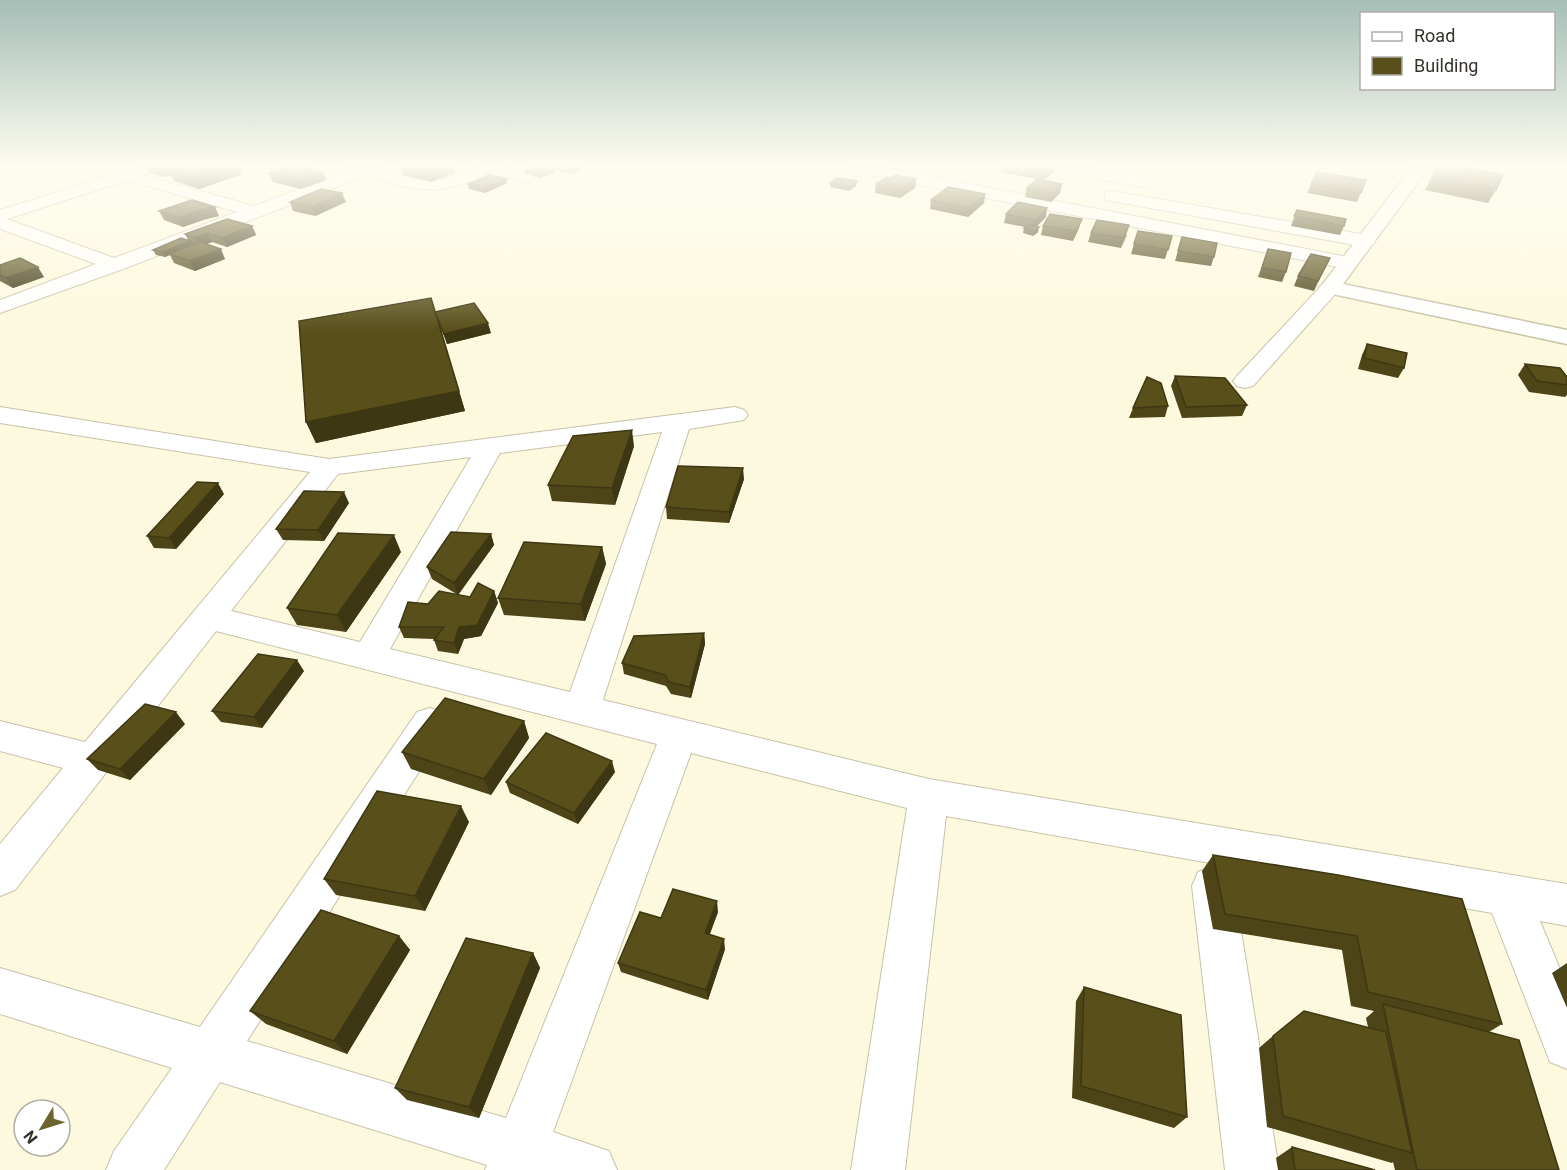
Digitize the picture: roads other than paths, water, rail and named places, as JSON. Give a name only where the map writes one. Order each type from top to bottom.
[{"type":"street","points":[[0,307],[230,222]]},
{"type":"street","points":[[1135,222],[1348,263]]},
{"type":"street","points":[[1258,222],[1366,241]]},
{"type":"street","points":[[1365,222],[1378,224]]},
{"type":"street","points":[[1245,381],[1330,288],[1380,222]]},
{"type":"street","points":[[0,223],[116,265]]},
{"type":"street","points":[[1330,288],[1567,337]]},
{"type":"street","points":[[0,415],[328,467],[735,414]]},
{"type":"street","points":[[582,710],[678,422]]},
{"type":"street","points":[[368,657],[491,446]]},
{"type":"street","points":[[0,876],[328,467]]},
{"type":"street","points":[[207,617],[929,795],[1567,905]]},
{"type":"street","points":[[133,1170],[208,1054],[459,680]]},
{"type":"street","points":[[517,1160],[680,733]]},
{"type":"street","points":[[0,736],[94,760]]},
{"type":"street","points":[[878,1170],[929,795]]},
{"type":"street","points":[[1207,844],[1252,1170]]},
{"type":"street","points":[[1507,895],[1567,1046]]},
{"type":"street","points":[[0,991],[208,1054],[517,1160],[590,1170]]}]
